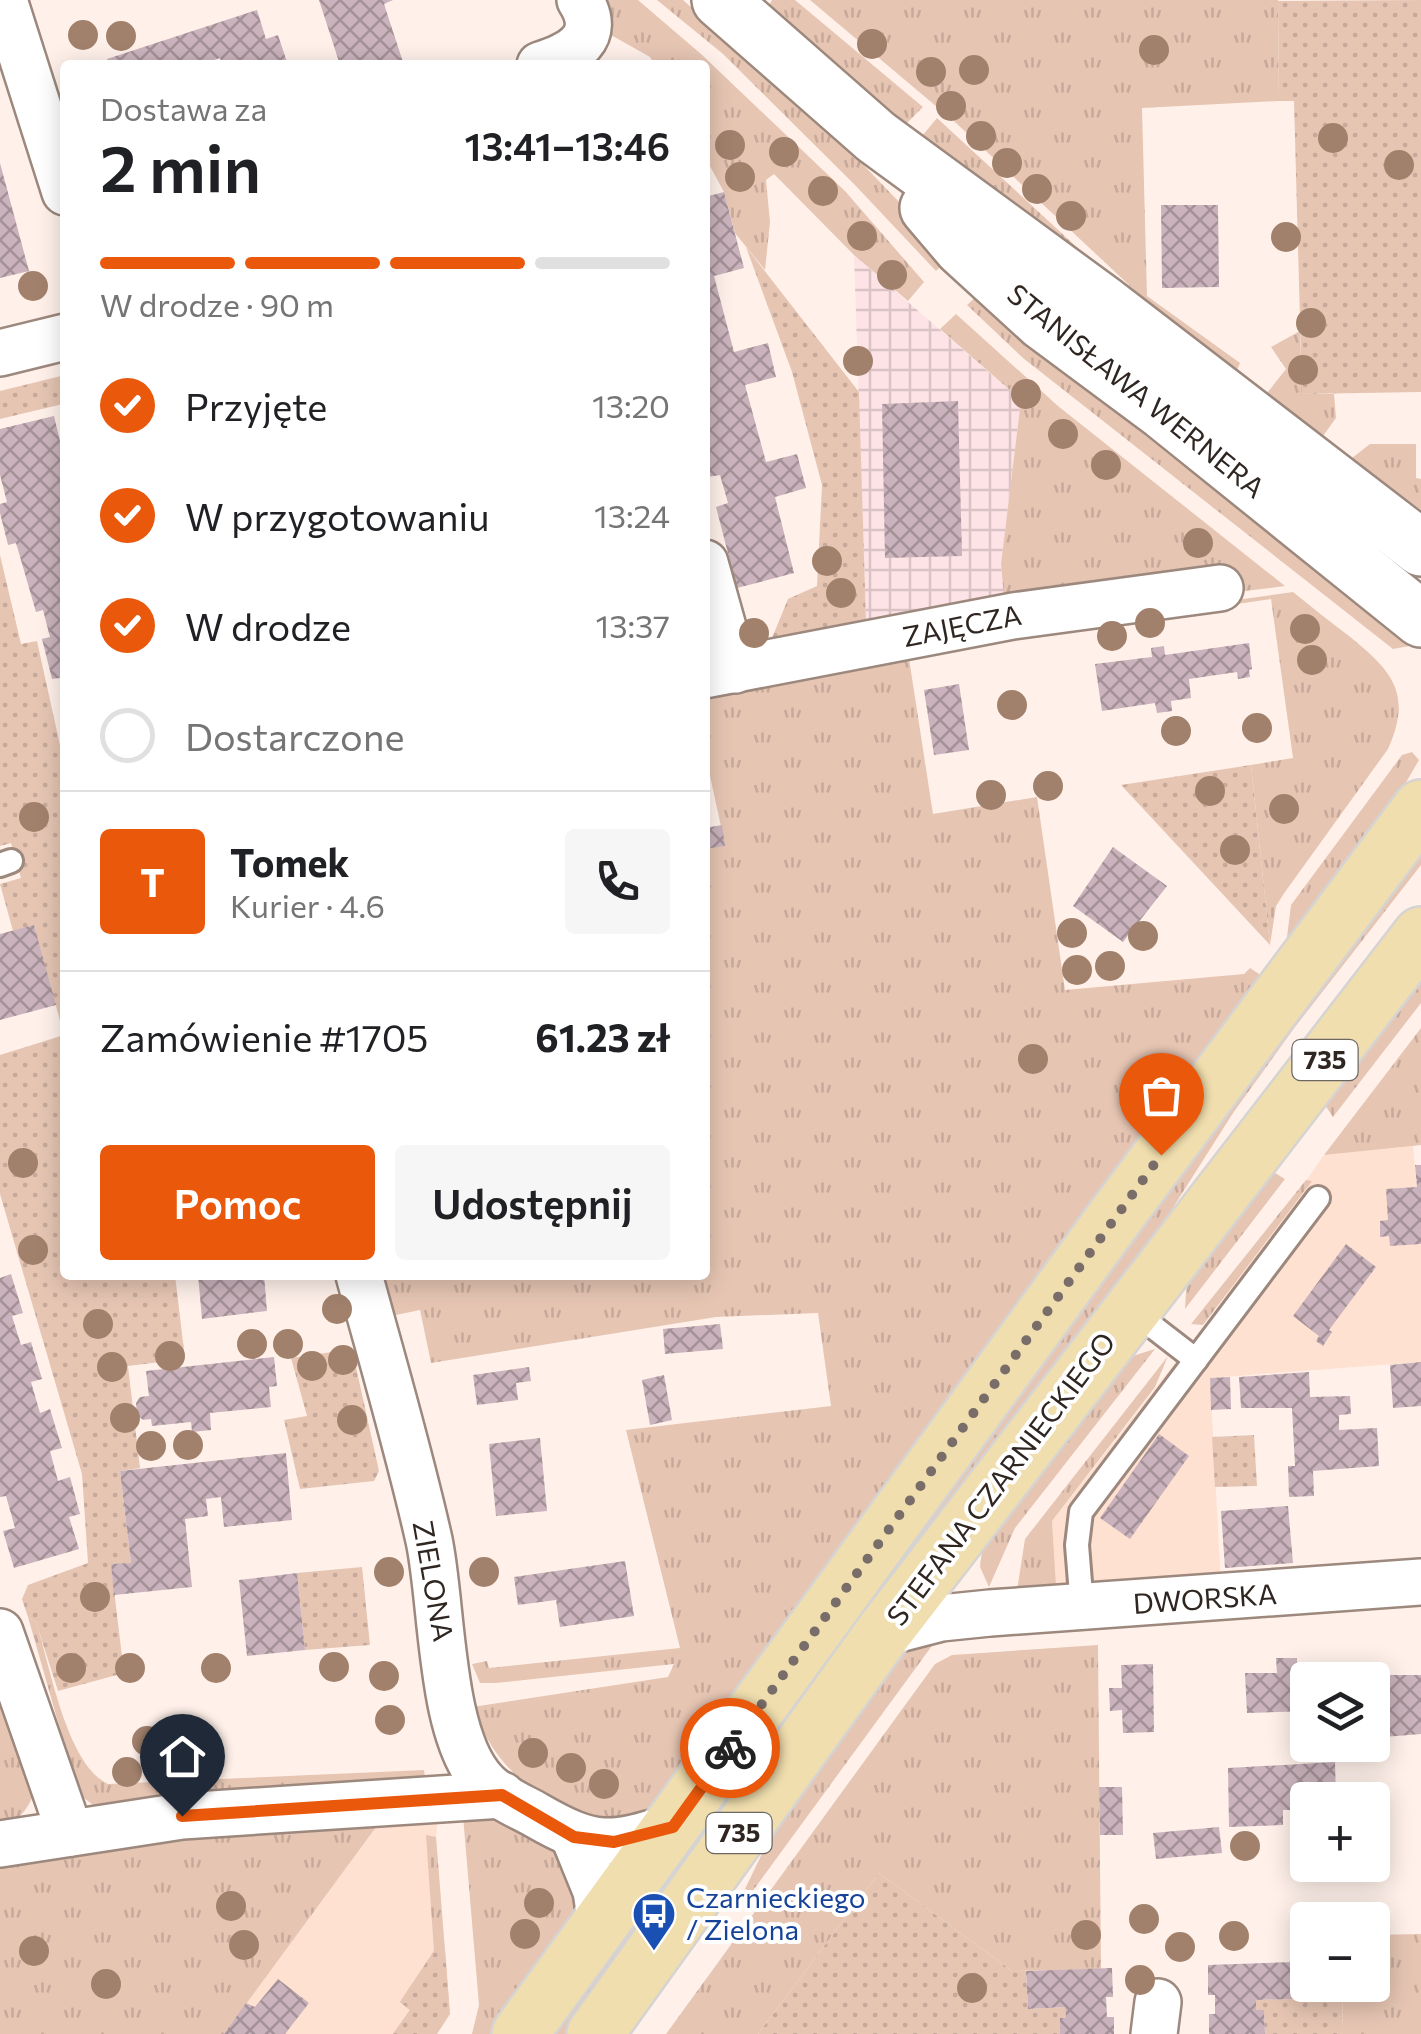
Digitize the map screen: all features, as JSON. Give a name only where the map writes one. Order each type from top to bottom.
[{"type":"main road","name":"STEFANA CZARNIECKIEGO","points":[[520,2034],[1118,1212],[1421,808]]},
{"type":"main road","name":"STEFANA CZARNIECKIEGO","points":[[595,2034],[884,1633],[1421,934]]},
{"type":"street","points":[[4,0],[60,176]]},
{"type":"street","points":[[554,60],[578,49],[586,37],[586,9],[580,0]]},
{"type":"street","name":"STANISŁAWA WERNERA","points":[[720,0],[876,137],[1421,548]]},
{"type":"street","name":"STANISŁAWA WERNERA","points":[[876,137],[962,248],[1043,322],[1164,412],[1421,619]]},
{"type":"street","points":[[0,353],[60,338]]},
{"type":"street","name":"ZAJĘCZA","points":[[720,673],[1014,616],[1220,588]]},
{"type":"street","points":[[710,600],[720,673]]},
{"type":"street","name":"ZIELONA","points":[[360,1280],[430,1543],[457,1728],[484,1782],[574,1837],[614,1842],[673,1827]]},
{"type":"street","points":[[967,1523],[962,1544],[964,1579],[990,1613]]},
{"type":"street","name":"DWORSKA","points":[[884,1633],[941,1618],[990,1613],[1421,1582]]},
{"type":"street","points":[[0,1632],[70,1833]]},
{"type":"street","points":[[0,1844],[182,1816],[502,1795]]},
{"type":"street","points":[[574,1837],[596,1891],[601,1925]]},
{"type":"lane","points":[[1082,1607],[1076,1545],[1080,1512],[1318,1198]]},
{"type":"lane","points":[[1130,1309],[1196,1360]]},
{"type":"shaded area","points":[[854,255],[1021,400],[1001,564],[1004,598],[866,622]]},
{"type":"shaded area","points":[[1413,1145],[1421,1236],[1421,1362],[1210,1378],[1221,1584],[1045,1595],[1056,1585],[1052,1521],[1207,1322],[1324,1155]]},
{"type":"shaded area","points":[[438,1817],[436,1838],[450,2014],[437,2034],[224,2034],[382,1819]]},
{"type":"green space","points":[[600,0],[638,0],[707,60],[652,60],[611,35]]},
{"type":"green space","points":[[657,0],[683,0],[850,151],[951,256],[936,271],[723,54]]},
{"type":"green space","points":[[772,0],[795,0],[923,107],[905,125],[766,11]]},
{"type":"green space","points":[[810,0],[1278,0],[1279,101],[1142,108],[1147,296],[1240,363],[1237,370],[1144,299],[956,123]]},
{"type":"green space","points":[[1421,0],[1421,392],[1302,394],[1294,101],[1279,101],[1278,1]]},
{"type":"green space","points":[[710,63],[845,191],[924,282],[908,301],[854,255],[774,174],[766,180],[770,222],[765,270],[735,233],[724,192],[710,166]]},
{"type":"green space","points":[[937,118],[1134,300],[922,136]]},
{"type":"green space","points":[[746,247],[859,392],[866,622],[772,638],[788,599],[817,586],[822,485],[792,372]]},
{"type":"green space","points":[[978,295],[1415,645],[1393,649],[1023,358],[967,305]]},
{"type":"green space","points":[[956,314],[1058,406],[1285,586],[1245,591],[1233,583],[752,652],[744,644],[1004,598],[1001,564],[1021,400],[940,329]]},
{"type":"green space","points":[[1300,331],[1302,394],[1334,394],[1336,418],[1323,436],[1267,393],[1286,369],[1271,347]]},
{"type":"green space","points":[[60,376],[60,405],[0,419],[0,391]]},
{"type":"green space","points":[[1370,444],[1416,444],[1421,510],[1352,458]]},
{"type":"green space","points":[[0,555],[21,644],[37,641],[60,745],[60,1020],[34,926],[13,931],[0,884],[21,878],[11,843],[0,846]]},
{"type":"green space","points":[[1293,592],[1387,672],[1398,698],[1399,713],[1388,749],[1276,906],[1270,945],[1251,765],[1293,758],[1271,599],[1103,624],[1103,619]]},
{"type":"green space","points":[[908,652],[933,814],[1037,797],[1065,990],[1244,974],[1250,968],[1262,976],[645,1818],[593,1820],[550,1800],[509,1768],[498,1756],[472,1707],[668,1677],[674,1664],[480,1683],[472,1664],[487,1661],[489,1668],[680,1648],[626,1430],[831,1406],[818,1313],[716,1317],[431,1363],[420,1310],[391,1316],[383,1280],[710,1280],[710,848],[725,845],[710,776],[710,683]]},
{"type":"green space","points":[[1412,752],[1419,760],[1397,798],[1286,945],[1291,905],[1402,755]]},
{"type":"green space","points":[[1251,765],[1270,945],[1121,785]]},
{"type":"green space","points":[[1421,847],[1421,865],[1233,1113],[1143,1255],[565,2034],[550,2034]]},
{"type":"green space","points":[[1421,973],[1421,1003],[1333,1117],[1323,1102]]},
{"type":"green space","points":[[1421,1028],[1421,1145],[1324,1155]]},
{"type":"green space","points":[[60,1036],[60,1280],[176,1280],[185,1359],[128,1366],[140,1468],[120,1471],[131,1563],[111,1565],[124,1673],[58,1691],[36,1622],[28,1617],[22,1599],[28,1585],[88,1563],[82,1474],[0,1194],[0,1055]]},
{"type":"green space","points":[[1270,1170],[1285,1179],[1185,1309],[1187,1278]]},
{"type":"green space","points":[[1306,1180],[1312,1181],[1203,1325],[1191,1324]]},
{"type":"green space","points":[[352,1349],[379,1471],[374,1481],[300,1489],[284,1420],[307,1416],[291,1358]]},
{"type":"green space","points":[[1155,1349],[1015,1528],[989,1587],[980,1567],[983,1542],[1126,1358]]},
{"type":"green space","points":[[1168,1356],[1155,1387],[1052,1521],[1056,1585],[1049,1595],[1016,1597],[1025,1539]]},
{"type":"green space","points":[[1254,1435],[1257,1486],[1215,1487],[1212,1437]]},
{"type":"green space","points":[[362,1567],[370,1645],[305,1650],[297,1573]]},
{"type":"green space","points":[[28,1617],[36,1622],[70,1735],[93,1773],[108,1784],[424,1770],[425,1777],[421,1782],[93,1805],[76,1785]]},
{"type":"green space","points":[[934,1643],[752,1892],[745,1889],[771,1835],[891,1663],[905,1651]]},
{"type":"green space","points":[[1098,1645],[1101,1969],[1012,1971],[879,1873],[758,2034],[666,2034],[935,1664],[952,1655]]},
{"type":"green space","points":[[0,1684],[33,1796],[20,1816],[0,1827]]},
{"type":"green space","points":[[489,1815],[559,1849],[580,1906],[564,1936],[490,2034],[472,2034],[479,2005],[463,1816]]},
{"type":"green space","points":[[382,1819],[224,2034],[0,2034],[0,1859],[100,1842]]},
{"type":"green space","points":[[426,1835],[436,1837],[450,2014],[437,2034],[393,2034],[410,2010],[400,2002],[434,1951]]},
{"type":"green space","points":[[879,1873],[1012,1971],[1026,1971],[1028,2009],[1065,2007],[1060,2034],[758,2034]]},
{"type":"green space","points":[[1421,1934],[1421,2034],[1343,2034],[1342,2002],[1390,2002],[1390,1935]]},
{"type":"green space","points":[[445,1950],[449,2004],[428,2034],[393,2034],[410,2010],[400,2002],[434,1951]]},
{"type":"green space","points":[[1256,2000],[1342,2002],[1343,2034],[1265,2034],[1264,2011],[1256,2010]]},
{"type":"building","points":[[319,0],[393,0],[384,4],[402,60],[338,60]]},
{"type":"building","points":[[257,10],[266,39],[278,35],[286,60],[220,58],[107,59]]},
{"type":"building","points":[[0,163],[29,271],[0,278]]},
{"type":"building","points":[[724,192],[744,268],[714,276],[734,352],[768,343],[776,377],[745,385],[766,462],[797,454],[806,488],[775,497],[794,573],[737,588],[716,507],[728,503],[720,475],[710,477],[710,196]]},
{"type":"building","points":[[1161,205],[1218,205],[1219,287],[1162,288]]},
{"type":"building","points":[[958,401],[962,556],[885,558],[882,404]]},
{"type":"building","points":[[54,416],[60,441],[60,678],[52,679],[42,639],[50,637],[43,610],[36,612],[16,543],[8,545],[0,513],[0,504],[7,502],[0,475],[0,429]]},
{"type":"building","points":[[1249,643],[1250,677],[1238,679],[1237,672],[1189,679],[1191,698],[1171,701],[1172,711],[1157,713],[1155,703],[1102,711],[1095,664],[1152,657],[1151,648],[1164,646],[1165,655]]},
{"type":"building","points":[[959,684],[969,750],[934,755],[924,690]]},
{"type":"building","points":[[722,825],[725,846],[710,848],[710,827]]},
{"type":"building","points":[[1113,847],[1167,886],[1123,942],[1073,906]]},
{"type":"building","points":[[34,925],[56,1005],[0,1020],[0,934]]},
{"type":"building","points":[[1415,1165],[1421,1165],[1421,1244],[1390,1246],[1389,1236],[1380,1237],[1380,1221],[1388,1220],[1386,1189],[1417,1187]]},
{"type":"building","points":[[1346,1244],[1376,1267],[1329,1330],[1332,1332],[1323,1346],[1316,1341],[1319,1336],[1293,1316]]},
{"type":"building","points":[[11,1274],[23,1313],[12,1316],[21,1345],[31,1342],[42,1379],[31,1382],[40,1413],[50,1409],[62,1448],[50,1451],[58,1481],[70,1477],[80,1514],[69,1517],[79,1549],[14,1568],[3,1531],[15,1528],[6,1496],[0,1497],[0,1278]]},
{"type":"building","points":[[198,1280],[264,1280],[267,1311],[202,1319]]},
{"type":"building","points":[[720,1324],[723,1349],[665,1354],[663,1329]]},
{"type":"building","points":[[274,1357],[277,1386],[269,1387],[271,1407],[210,1413],[211,1430],[192,1432],[191,1422],[152,1426],[151,1419],[143,1420],[137,1415],[136,1403],[140,1397],[149,1396],[146,1371]]},
{"type":"building","points":[[1421,1362],[1421,1406],[1393,1408],[1390,1365]]},
{"type":"building","points":[[529,1367],[531,1381],[516,1383],[518,1400],[477,1405],[473,1375]]},
{"type":"building","points":[[1309,1372],[1310,1397],[1350,1396],[1351,1414],[1339,1415],[1339,1430],[1377,1428],[1379,1466],[1313,1471],[1314,1496],[1289,1497],[1288,1466],[1295,1466],[1292,1408],[1241,1408],[1239,1377]]},
{"type":"building","points":[[664,1375],[672,1420],[650,1425],[642,1380]]},
{"type":"building","points":[[1230,1377],[1231,1409],[1211,1410],[1210,1378]]},
{"type":"building","points":[[1159,1434],[1189,1456],[1130,1539],[1100,1518]]},
{"type":"building","points":[[540,1438],[547,1511],[496,1516],[489,1444]]},
{"type":"building","points":[[286,1453],[292,1520],[224,1527],[221,1497],[206,1499],[208,1516],[185,1519],[192,1587],[114,1595],[111,1564],[131,1563],[120,1471]]},
{"type":"building","points":[[1288,1506],[1293,1563],[1225,1568],[1221,1511]]},
{"type":"building","points":[[625,1561],[634,1616],[560,1627],[556,1600],[518,1605],[514,1577]]},
{"type":"building","points":[[297,1573],[305,1650],[247,1656],[239,1580]]},
{"type":"building","points":[[1276,1658],[1297,1658],[1297,1662],[1290,1662],[1290,1712],[1247,1713],[1245,1673],[1277,1673]]},
{"type":"building","points":[[1153,1664],[1154,1732],[1123,1733],[1122,1710],[1110,1711],[1109,1688],[1122,1688],[1121,1665]]},
{"type":"building","points":[[1390,1675],[1421,1675],[1421,1734],[1390,1737]]},
{"type":"building","points":[[1335,1762],[1336,1782],[1290,1782],[1290,1810],[1283,1810],[1283,1825],[1229,1827],[1228,1768]]},
{"type":"building","points":[[1099,1787],[1122,1787],[1123,1835],[1100,1835]]},
{"type":"building","points":[[1219,1827],[1222,1853],[1156,1859],[1153,1833]]},
{"type":"building","points":[[1290,1962],[1290,1999],[1256,2000],[1256,2010],[1264,2010],[1265,2034],[1209,2034],[1209,2014],[1215,2014],[1215,1995],[1208,1995],[1208,1965]]},
{"type":"building","points":[[1112,1968],[1113,1997],[1106,1997],[1107,2017],[1114,2017],[1114,2034],[1060,2034],[1065,2007],[1028,2009],[1026,1971]]},
{"type":"building","points":[[278,1979],[309,2003],[285,2034],[224,2034],[246,2003],[255,2007]]},
{"type":"way so far","points":[[730,1748],[1161,1155]]},
{"type":"place","name":"Czarnieckiego / Zielona","points":[[654,1952]]},
{"type":"route","points":[[182,1816],[502,1795],[574,1837],[614,1842],[673,1827],[730,1748]]}]
